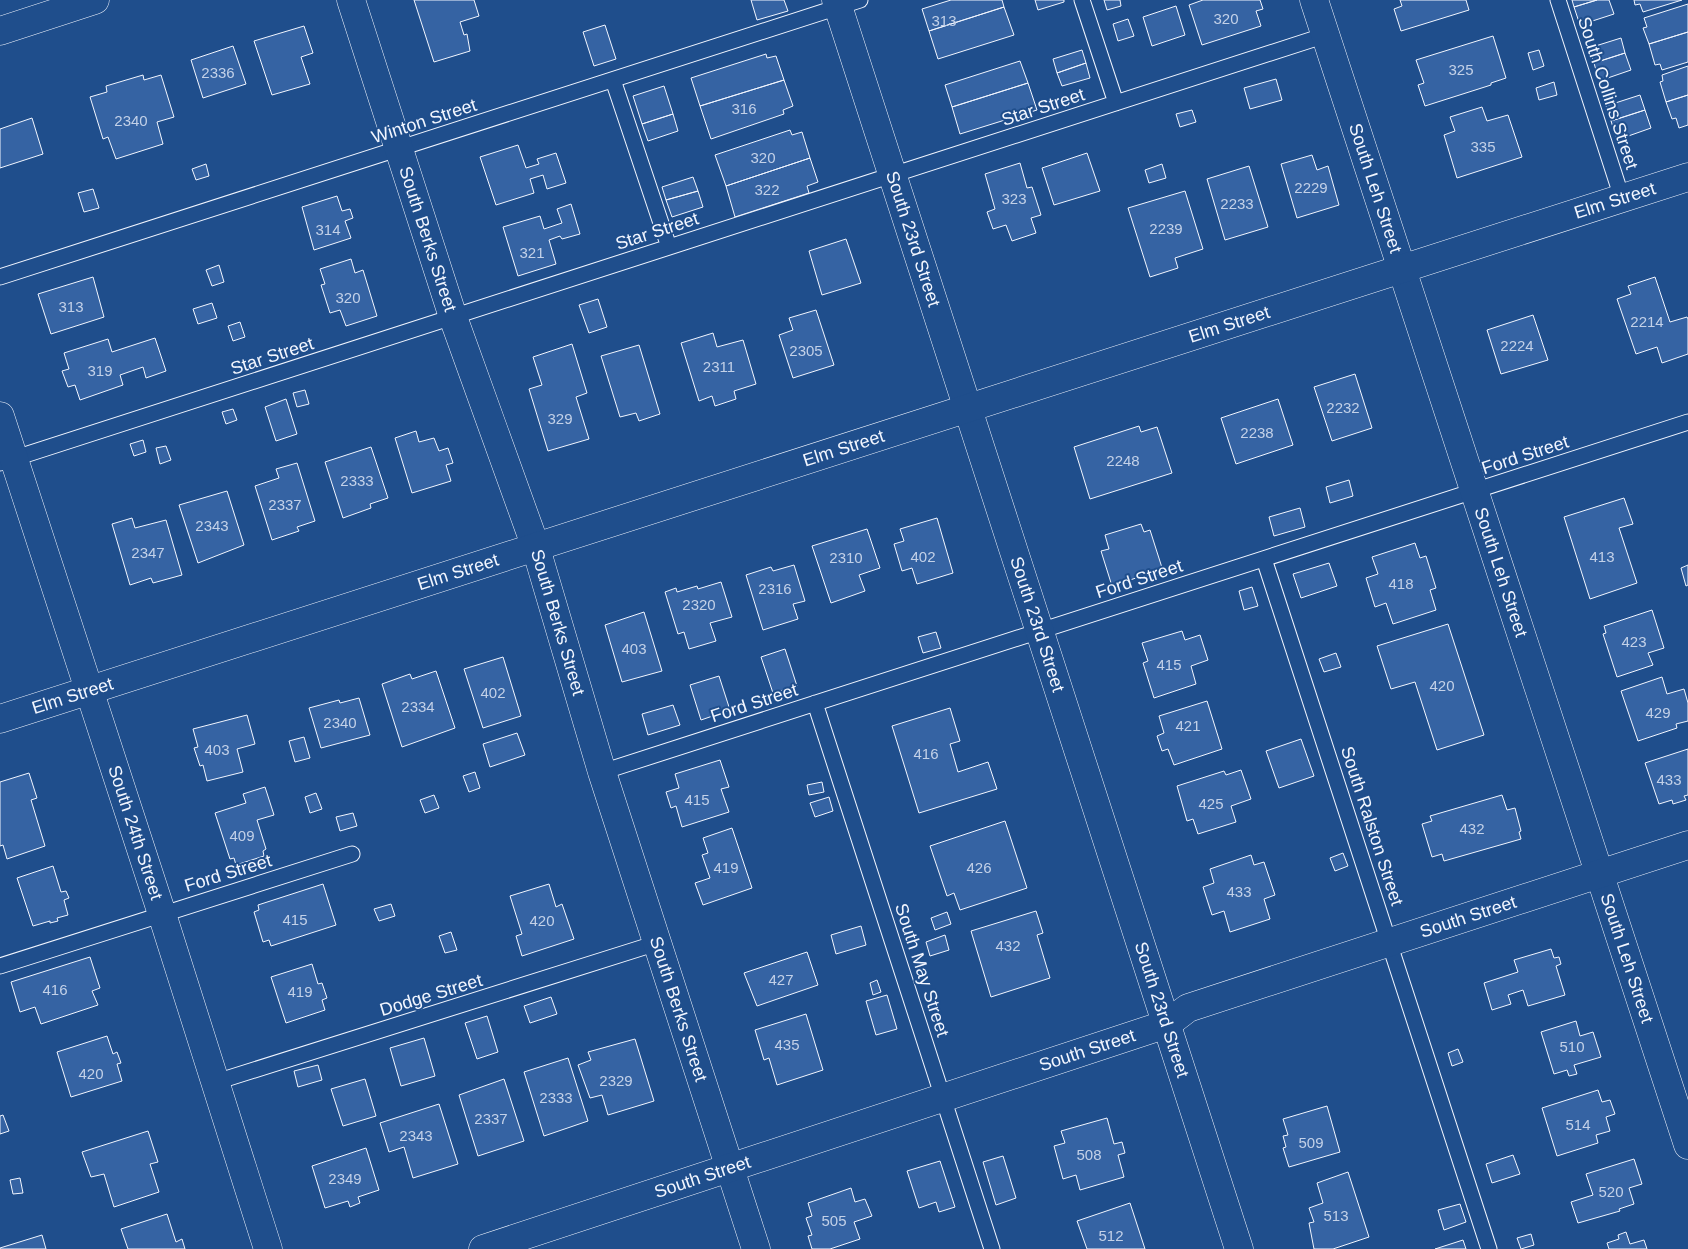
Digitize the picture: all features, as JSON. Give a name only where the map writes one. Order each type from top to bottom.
[{"type":"street","points":[[0,31],[95,0]]},
{"type":"street","name":"South Berks Street","points":[[351,0],[453,317],[535,546],[602,772],[756,1249]]},
{"type":"street","name":"South Leh Street","points":[[1314,0],[1688,1146]]},
{"type":"street","name":"South 23rd Street","points":[[845,2],[893,175],[1239,1249]]},
{"type":"street","name":"Elm Street","points":[[0,718],[1688,177]]},
{"type":"street","name":"South 24th Street","points":[[0,416],[7,460],[90,689],[268,1249]]},
{"type":"street","name":"South Street","points":[[483,1249],[1167,1024],[1188,1008],[1688,845]]},
{"type":"lane","points":[[1082,0],[1116,103]]},
{"type":"lane","name":"South Collins Street","points":[[1558,0],[1622,198]]},
{"type":"lane","name":"Winton Street","points":[[0,276],[613,80],[845,2]]},
{"type":"lane","name":"Star Street","points":[[7,460],[1326,35]]},
{"type":"lane","points":[[613,80],[669,247]]},
{"type":"lane","name":"Ford Street","points":[[602,772],[1688,422]]},
{"type":"lane","name":"South Ralston Street","points":[[1264,559],[1489,1249]]},
{"type":"lane","name":"South May Street","points":[[815,703],[992,1249]]},
{"type":"lane","name":"Ford Street","points":[[0,966],[352,854]]},
{"type":"lane","name":"Dodge Street","points":[[216,1082],[657,943]]},
{"type":"building","points":[[414,0],[474,0],[479,16],[460,22],[464,35],[467,34],[470,51],[434,62]]},
{"type":"building","points":[[751,0],[784,0],[788,11],[757,20]]},
{"type":"building","points":[[951,0],[1002,0],[1004,7],[929,31],[922,9]]},
{"type":"building","points":[[1035,0],[1064,0],[1064,2],[1038,10]]},
{"type":"building","points":[[1104,0],[1120,0],[1121,6],[1107,10]]},
{"type":"building","points":[[1203,0],[1260,0],[1263,9],[1256,11],[1261,26],[1202,45],[1189,5]]},
{"type":"building","points":[[1400,0],[1466,0],[1469,10],[1401,31],[1394,9],[1402,6]]},
{"type":"building","points":[[1572,0],[1597,0],[1574,7]]},
{"type":"building","points":[[1597,0],[1609,0],[1614,14],[1580,25],[1574,7]]},
{"type":"building","points":[[1634,0],[1682,0],[1643,12],[1640,4],[1635,5]]},
{"type":"building","points":[[1688,4],[1688,32],[1649,44],[1643,28],[1647,27],[1644,18]]},
{"type":"building","points":[[1176,6],[1185,35],[1152,46],[1143,17]]},
{"type":"building","points":[[1004,7],[1014,35],[938,59],[929,31]]},
{"type":"building","points":[[1128,19],[1134,36],[1118,41],[1113,24]]},
{"type":"building","points":[[605,25],[616,59],[594,66],[583,32]]},
{"type":"building","points":[[304,26],[313,53],[301,57],[310,84],[272,95],[254,41]]},
{"type":"building","points":[[1688,32],[1688,62],[1662,70],[1660,64],[1655,65],[1649,44]]},
{"type":"building","points":[[1493,36],[1506,78],[1491,83],[1491,85],[1425,106],[1418,85],[1424,83],[1416,60]]},
{"type":"building","points":[[1621,38],[1625,53],[1594,63],[1589,48]]},
{"type":"building","points":[[233,46],[246,84],[203,98],[191,60]]},
{"type":"building","points":[[1082,50],[1086,63],[1057,73],[1053,59]]},
{"type":"building","points":[[1539,50],[1544,66],[1533,70],[1528,53]]},
{"type":"building","points":[[1625,53],[1631,70],[1599,81],[1594,63]]},
{"type":"building","points":[[766,54],[767,58],[776,56],[784,80],[700,106],[691,78]]},
{"type":"building","points":[[1020,61],[1028,83],[952,107],[945,85]]},
{"type":"building","points":[[1086,63],[1090,78],[1062,86],[1057,73]]},
{"type":"building","points":[[1688,66],[1688,95],[1666,102],[1660,82],[1663,81],[1662,75]]},
{"type":"building","points":[[143,75],[144,80],[161,75],[174,117],[157,122],[163,144],[116,159],[108,137],[103,139],[90,97],[107,92],[106,86]]},
{"type":"building","points":[[1276,79],[1282,100],[1250,109],[1244,88]]},
{"type":"building","points":[[784,80],[793,106],[783,110],[784,114],[711,139],[700,106]]},
{"type":"building","points":[[1554,82],[1557,95],[1539,100],[1536,88]]},
{"type":"building","points":[[1028,83],[1037,110],[960,134],[952,107]]},
{"type":"building","points":[[664,86],[673,114],[642,124],[633,96]]},
{"type":"building","points":[[1640,95],[1645,110],[1611,121],[1606,106]]},
{"type":"building","points":[[1688,95],[1688,125],[1679,128],[1676,118],[1672,119],[1666,102]]},
{"type":"building","points":[[1482,107],[1487,121],[1508,115],[1522,157],[1457,178],[1444,135],[1455,131],[1450,117]]},
{"type":"building","points":[[1192,110],[1196,122],[1180,127],[1176,114]]},
{"type":"building","points":[[1645,110],[1651,128],[1617,140],[1611,121]]},
{"type":"building","points":[[673,114],[678,131],[648,141],[642,124]]},
{"type":"building","points":[[32,118],[43,154],[0,168],[0,129]]},
{"type":"building","points":[[790,130],[792,135],[802,132],[810,158],[726,186],[715,155]]},
{"type":"building","points":[[518,145],[526,168],[539,164],[537,159],[556,153],[566,183],[547,189],[543,175],[530,179],[534,193],[496,205],[480,157]]},
{"type":"building","points":[[1087,153],[1100,191],[1054,205],[1042,168]]},
{"type":"building","points":[[1312,155],[1317,170],[1328,166],[1339,205],[1297,218],[1281,164]]},
{"type":"building","points":[[810,158],[818,182],[807,186],[809,193],[735,217],[726,186]]},
{"type":"building","points":[[1020,163],[1027,188],[1032,187],[1041,215],[1031,218],[1036,233],[1012,241],[1006,225],[993,229],[987,212],[995,209],[985,174]]},
{"type":"building","points":[[206,164],[209,176],[196,180],[192,169]]},
{"type":"building","points":[[1162,164],[1166,178],[1149,183],[1145,170]]},
{"type":"building","points":[[1249,166],[1268,227],[1225,240],[1207,179]]},
{"type":"building","points":[[693,177],[698,191],[666,200],[662,187]]},
{"type":"building","points":[[93,189],[99,208],[84,212],[78,193]]},
{"type":"building","points":[[698,191],[703,207],[672,217],[666,200]]},
{"type":"building","points":[[1185,191],[1203,249],[1175,258],[1178,268],[1150,277],[1128,208]]},
{"type":"building","points":[[337,196],[342,211],[350,209],[353,218],[345,221],[351,238],[314,250],[302,207]]},
{"type":"building","points":[[571,204],[580,234],[562,239],[560,236],[549,240],[556,264],[518,276],[503,227],[540,216],[544,229],[562,223],[557,209]]},
{"type":"building","points":[[846,239],[861,283],[822,295],[809,251]]},
{"type":"building","points":[[351,259],[355,273],[363,270],[377,316],[346,326],[340,310],[330,313],[321,285],[325,284],[320,269]]},
{"type":"building","points":[[219,265],[224,282],[212,286],[206,270]]},
{"type":"building","points":[[93,277],[104,317],[51,334],[38,294]]},
{"type":"building","points":[[1655,277],[1670,322],[1687,317],[1688,319],[1688,354],[1662,363],[1657,347],[1636,354],[1617,299],[1631,294],[1628,286]]},
{"type":"building","points":[[598,299],[607,327],[589,333],[579,305]]},
{"type":"building","points":[[212,303],[217,318],[198,324],[193,309]]},
{"type":"building","points":[[816,310],[834,365],[793,378],[779,335],[793,330],[789,318]]},
{"type":"building","points":[[1533,315],[1548,360],[1501,374],[1487,330]]},
{"type":"building","points":[[240,322],[245,337],[233,341],[228,326]]},
{"type":"building","points":[[713,333],[717,347],[743,340],[756,384],[734,391],[736,399],[715,406],[712,396],[699,401],[681,343]]},
{"type":"building","points":[[155,338],[166,371],[146,378],[143,367],[120,375],[123,385],[80,400],[75,385],[68,387],[62,371],[69,369],[64,353],[108,339],[112,352]]},
{"type":"building","points":[[572,344],[587,393],[576,397],[589,439],[548,451],[529,389],[542,385],[533,357]]},
{"type":"building","points":[[639,345],[660,414],[639,421],[636,413],[620,417],[601,356]]},
{"type":"building","points":[[1355,374],[1372,428],[1332,441],[1314,387]]},
{"type":"building","points":[[305,390],[309,404],[297,407],[293,393]]},
{"type":"building","points":[[286,399],[297,434],[276,441],[265,407]]},
{"type":"building","points":[[1278,399],[1293,445],[1236,464],[1221,418]]},
{"type":"building","points":[[233,409],[237,420],[226,424],[222,412]]},
{"type":"building","points":[[1139,426],[1141,432],[1157,427],[1172,473],[1090,499],[1074,447]]},
{"type":"building","points":[[416,431],[419,442],[434,438],[439,451],[448,448],[453,463],[446,465],[451,481],[412,493],[395,438]]},
{"type":"building","points":[[143,440],[146,452],[134,456],[130,444]]},
{"type":"building","points":[[166,446],[171,460],[160,464],[156,448]]},
{"type":"building","points":[[371,447],[388,498],[370,504],[371,508],[343,518],[325,462]]},
{"type":"building","points":[[297,463],[315,521],[297,527],[299,531],[272,540],[255,486],[279,478],[276,469]]},
{"type":"building","points":[[1349,480],[1353,496],[1330,503],[1326,487]]},
{"type":"building","points":[[227,491],[244,545],[198,563],[179,505]]},
{"type":"building","points":[[1624,498],[1633,524],[1619,528],[1637,583],[1590,599],[1564,517]]},
{"type":"building","points":[[1300,508],[1305,527],[1274,536],[1269,517]]},
{"type":"building","points":[[132,518],[135,528],[166,520],[182,575],[153,583],[151,578],[130,585],[112,524]]},
{"type":"building","points":[[937,518],[953,573],[917,584],[912,568],[902,571],[894,544],[904,541],[900,529]]},
{"type":"building","points":[[1141,524],[1144,532],[1150,530],[1164,574],[1144,580],[1142,576],[1112,586],[1101,551],[1109,549],[1105,535]]},
{"type":"building","points":[[867,529],[880,568],[859,575],[865,591],[831,603],[812,546]]},
{"type":"building","points":[[1415,543],[1420,558],[1426,556],[1436,588],[1430,590],[1436,610],[1393,624],[1386,603],[1375,607],[1366,578],[1378,574],[1372,557]]},
{"type":"building","points":[[1329,563],[1337,586],[1301,598],[1293,574]]},
{"type":"building","points":[[794,565],[805,601],[793,604],[798,619],[763,630],[746,575],[771,567],[773,571]]},
{"type":"building","points":[[1688,565],[1688,585],[1686,586],[1681,568]]},
{"type":"building","points":[[721,582],[732,617],[710,623],[716,641],[689,649],[684,632],[678,634],[665,592],[676,588],[677,592],[697,586],[698,589]]},
{"type":"building","points":[[1252,587],[1258,606],[1244,610],[1239,591]]},
{"type":"building","points":[[1652,610],[1664,648],[1648,653],[1653,665],[1617,677],[1603,634],[1606,633],[1604,626]]},
{"type":"building","points":[[644,612],[662,671],[622,682],[605,625]]},
{"type":"building","points":[[1448,624],[1484,735],[1437,750],[1415,682],[1391,689],[1377,646]]},
{"type":"building","points":[[1182,631],[1185,640],[1200,635],[1208,660],[1191,666],[1196,684],[1154,698],[1143,663],[1148,661],[1142,643]]},
{"type":"building","points":[[936,632],[941,648],[923,653],[918,637]]},
{"type":"building","points":[[785,649],[797,686],[773,693],[761,657]]},
{"type":"building","points":[[1336,653],[1341,667],[1324,672],[1319,659]]},
{"type":"building","points":[[503,657],[521,716],[483,728],[464,669]]},
{"type":"building","points":[[436,671],[455,728],[402,747],[382,684],[410,674],[412,679]]},
{"type":"building","points":[[719,676],[730,710],[701,720],[690,685]]},
{"type":"building","points":[[1662,677],[1667,694],[1684,689],[1688,703],[1688,721],[1676,724],[1677,728],[1638,741],[1621,691]]},
{"type":"building","points":[[359,698],[370,735],[321,748],[309,708],[339,700],[340,703]]},
{"type":"building","points":[[1207,701],[1222,749],[1174,765],[1168,749],[1162,751],[1157,736],[1164,733],[1159,716]]},
{"type":"building","points":[[673,705],[680,725],[648,735],[642,714]]},
{"type":"building","points":[[950,708],[960,741],[950,744],[958,772],[988,762],[997,789],[919,813],[892,726]]},
{"type":"building","points":[[247,715],[255,744],[237,749],[243,772],[207,781],[203,765],[200,766],[194,748],[198,747],[193,729]]},
{"type":"building","points":[[517,733],[525,755],[490,767],[483,744]]},
{"type":"building","points":[[304,737],[310,758],[295,762],[289,741]]},
{"type":"building","points":[[1301,739],[1314,776],[1279,788],[1266,751]]},
{"type":"building","points":[[1688,749],[1688,795],[1684,796],[1686,800],[1673,804],[1672,800],[1659,804],[1645,763]]},
{"type":"building","points":[[720,760],[729,787],[721,789],[729,812],[682,827],[676,806],[671,808],[666,792],[679,788],[675,774]]},
{"type":"building","points":[[1241,770],[1251,799],[1231,806],[1236,822],[1198,834],[1193,819],[1187,821],[1177,786],[1224,771],[1226,775]]},
{"type":"building","points":[[475,772],[480,788],[469,792],[463,776]]},
{"type":"building","points":[[29,773],[37,798],[31,800],[45,846],[7,859],[3,845],[0,846],[0,782]]},
{"type":"building","points":[[822,782],[824,792],[809,795],[807,785]]},
{"type":"building","points":[[265,787],[274,815],[257,820],[266,849],[263,851],[264,856],[236,865],[234,858],[230,859],[215,813],[246,803],[243,794]]},
{"type":"building","points":[[316,793],[322,809],[310,813],[305,797]]},
{"type":"building","points":[[434,795],[439,808],[425,813],[420,800]]},
{"type":"building","points":[[1502,795],[1507,810],[1515,808],[1521,831],[1519,832],[1521,839],[1444,861],[1442,854],[1432,857],[1422,824],[1432,821],[1430,816]]},
{"type":"building","points":[[829,797],[833,811],[815,817],[810,803]]},
{"type":"building","points":[[353,813],[357,826],[340,831],[336,817]]},
{"type":"building","points":[[1005,821],[1027,888],[960,910],[954,893],[947,896],[930,846]]},
{"type":"building","points":[[732,828],[752,888],[703,905],[695,883],[710,878],[702,855],[708,853],[703,838]]},
{"type":"building","points":[[1343,853],[1348,866],[1335,871],[1330,858]]},
{"type":"building","points":[[1251,855],[1254,865],[1264,862],[1275,895],[1264,899],[1270,919],[1230,932],[1224,911],[1212,915],[1203,887],[1214,883],[1210,869]]},
{"type":"building","points":[[53,866],[61,892],[66,891],[69,898],[64,900],[68,915],[57,918],[58,921],[50,923],[50,921],[33,926],[17,878]]},
{"type":"building","points":[[323,884],[336,925],[271,946],[269,940],[263,942],[254,912],[259,910],[258,905]]},
{"type":"building","points":[[549,884],[556,907],[562,904],[574,939],[522,956],[516,936],[522,934],[510,896]]},
{"type":"building","points":[[391,904],[395,916],[379,921],[374,909]]},
{"type":"building","points":[[1036,911],[1043,933],[1037,935],[1050,978],[991,997],[971,931]]},
{"type":"building","points":[[947,912],[951,924],[935,930],[931,918]]},
{"type":"building","points":[[861,926],[866,945],[836,954],[831,935]]},
{"type":"building","points":[[451,932],[457,950],[445,953],[439,936]]},
{"type":"building","points":[[945,935],[949,950],[930,956],[926,942]]},
{"type":"building","points":[[1551,949],[1554,958],[1559,957],[1561,964],[1556,966],[1565,995],[1528,1006],[1523,990],[1508,995],[1511,1004],[1492,1010],[1484,983],[1518,972],[1514,960]]},
{"type":"building","points":[[807,952],[818,985],[757,1006],[744,973]]},
{"type":"building","points":[[90,957],[100,988],[92,991],[98,1005],[41,1024],[35,1007],[20,1012],[11,982]]},
{"type":"building","points":[[312,964],[318,984],[322,983],[327,998],[322,1000],[325,1010],[286,1023],[271,977]]},
{"type":"building","points":[[877,980],[881,992],[873,995],[870,983]]},
{"type":"building","points":[[887,995],[897,1029],[876,1035],[866,1001]]},
{"type":"building","points":[[551,997],[557,1014],[530,1023],[524,1006]]},
{"type":"building","points":[[806,1014],[823,1070],[777,1085],[769,1058],[764,1060],[755,1030]]},
{"type":"building","points":[[487,1016],[498,1052],[477,1059],[465,1023]]},
{"type":"building","points":[[1576,1021],[1580,1036],[1593,1032],[1601,1057],[1574,1065],[1577,1074],[1569,1076],[1567,1070],[1554,1074],[1541,1032]]},
{"type":"building","points":[[107,1036],[113,1054],[117,1052],[121,1063],[117,1064],[122,1081],[71,1097],[57,1052]]},
{"type":"building","points":[[424,1038],[435,1076],[401,1086],[390,1048]]},
{"type":"building","points":[[635,1039],[654,1101],[608,1115],[602,1095],[590,1098],[578,1065],[591,1060],[588,1052]]},
{"type":"building","points":[[1458,1049],[1463,1062],[1452,1066],[1448,1053]]},
{"type":"building","points":[[568,1058],[588,1121],[544,1136],[524,1072]]},
{"type":"building","points":[[318,1065],[322,1080],[298,1087],[294,1071]]},
{"type":"building","points":[[365,1079],[376,1116],[343,1126],[331,1089]]},
{"type":"building","points":[[504,1079],[524,1141],[478,1156],[459,1095]]},
{"type":"building","points":[[1598,1090],[1602,1102],[1610,1100],[1615,1114],[1606,1117],[1610,1131],[1596,1135],[1598,1143],[1557,1156],[1542,1108]]},
{"type":"building","points":[[439,1104],[458,1164],[413,1178],[404,1147],[389,1152],[380,1123]]},
{"type":"building","points":[[1327,1106],[1340,1152],[1289,1167],[1283,1148],[1286,1147],[1283,1136],[1288,1135],[1283,1119]]},
{"type":"building","points":[[3,1115],[9,1131],[0,1134],[0,1116]]},
{"type":"building","points":[[1107,1118],[1114,1144],[1122,1142],[1125,1153],[1118,1155],[1124,1177],[1080,1190],[1076,1175],[1063,1179],[1054,1146],[1065,1143],[1061,1131]]},
{"type":"building","points":[[148,1131],[158,1162],[150,1164],[159,1192],[114,1207],[104,1174],[91,1177],[82,1152]]},
{"type":"building","points":[[366,1148],[379,1190],[358,1197],[360,1203],[350,1207],[348,1201],[325,1208],[312,1166]]},
{"type":"building","points":[[1513,1155],[1520,1174],[1492,1183],[1486,1164]]},
{"type":"building","points":[[1003,1156],[1016,1198],[996,1205],[983,1162]]},
{"type":"building","points":[[1634,1159],[1642,1184],[1629,1188],[1634,1204],[1619,1209],[1620,1211],[1578,1223],[1571,1202],[1593,1195],[1586,1174]]},
{"type":"building","points":[[940,1161],[955,1207],[939,1212],[936,1202],[919,1208],[907,1171]]},
{"type":"building","points":[[1348,1172],[1369,1237],[1333,1249],[1314,1249],[1309,1223],[1314,1222],[1309,1208],[1323,1203],[1317,1183]]},
{"type":"building","points":[[20,1178],[23,1193],[13,1194],[10,1180]]},
{"type":"building","points":[[851,1188],[855,1202],[865,1199],[872,1216],[854,1222],[860,1239],[830,1249],[812,1249],[808,1236],[812,1235],[806,1218],[812,1216],[808,1203]]},
{"type":"building","points":[[1130,1203],[1145,1249],[1087,1249],[1077,1221]]},
{"type":"building","points":[[1460,1204],[1466,1222],[1444,1230],[1438,1210]]},
{"type":"building","points":[[167,1214],[176,1242],[182,1239],[185,1249],[128,1249],[121,1229]]},
{"type":"building","points":[[1626,1232],[1630,1244],[1644,1240],[1647,1249],[1609,1249],[1607,1243],[1619,1239],[1618,1235]]},
{"type":"building","points":[[1531,1234],[1534,1245],[1521,1249],[1517,1238]]},
{"type":"building","points":[[42,1235],[46,1249],[0,1249],[0,1248]]},
{"type":"building","points":[[1463,1240],[1466,1249],[1435,1249]]}]
